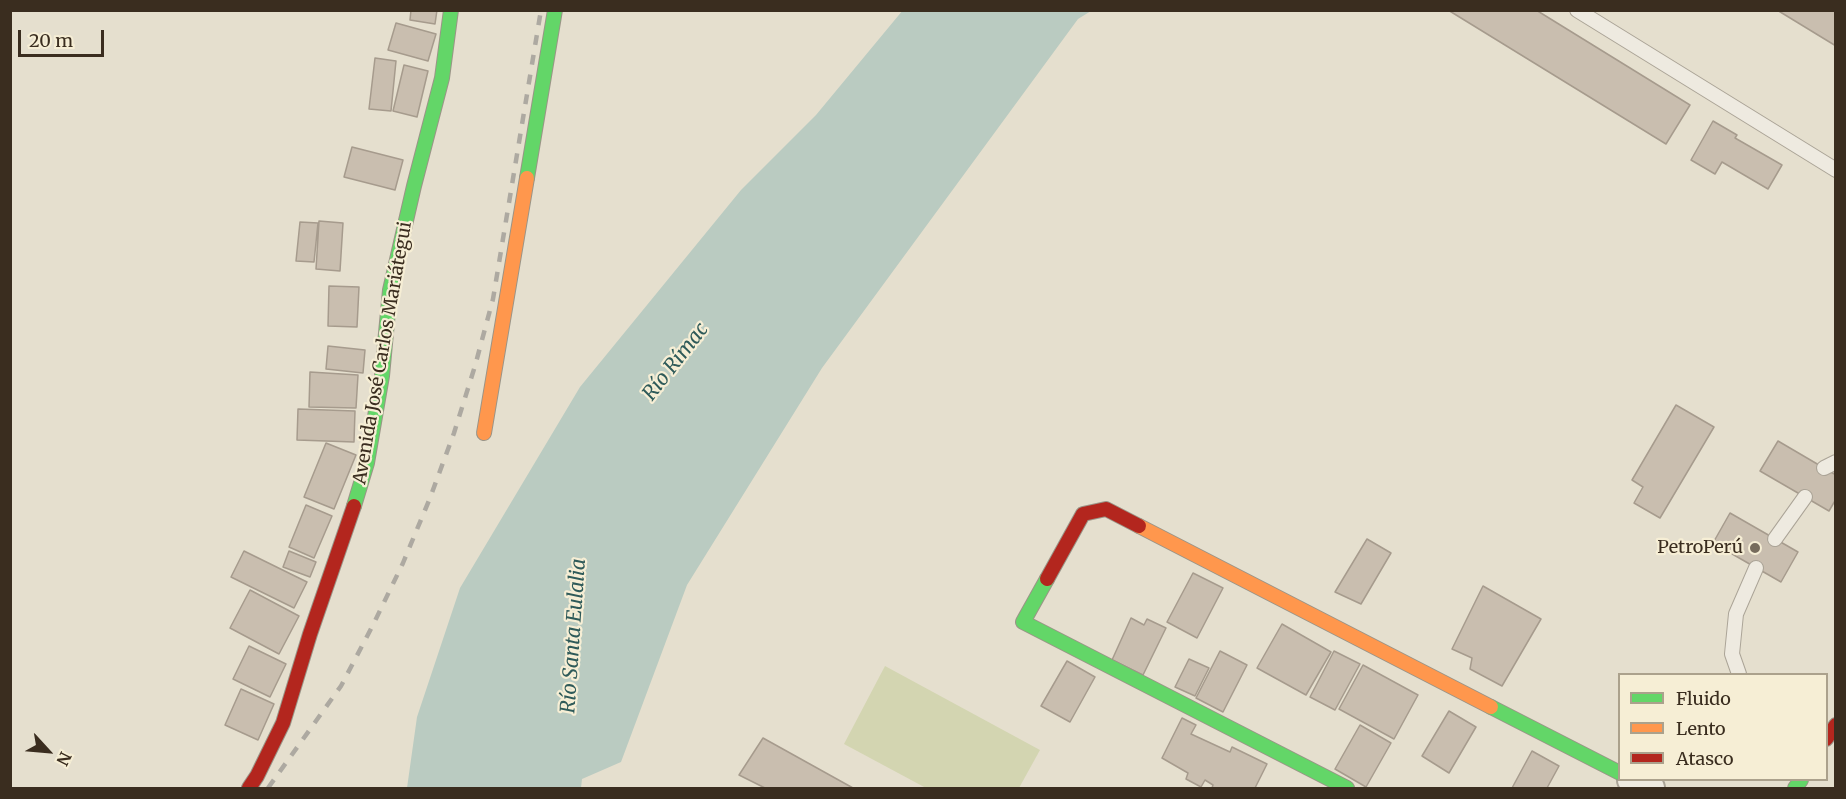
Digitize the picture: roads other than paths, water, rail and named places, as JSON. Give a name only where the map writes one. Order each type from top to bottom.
[{"type":"main road","name":"Avenida José Carlos Mariátegui","points":[[249,789],[283,723],[310,633],[367,463],[382,376],[390,290],[441,78],[451,10]]},
{"type":"main road","points":[[484,433],[555,10]]},
{"type":"main road","points":[[1347,789],[1023,622],[1083,514],[1106,509],[1618,772]]},
{"type":"main road","points":[[1828,737],[1836,724]]},
{"type":"street","points":[[1634,781],[1650,789]]},
{"type":"lane","points":[[1577,10],[1836,170]]},
{"type":"lane","points":[[1775,539],[1805,497]]},
{"type":"lane","points":[[1738,673],[1732,654],[1736,614],[1756,568]]},
{"type":"water","points":[[903,10],[1091,11],[1078,19],[822,368],[687,585],[621,762],[582,779],[581,788],[407,788],[417,717],[460,588],[580,387],[741,190],[816,115]]},
{"type":"railway","points":[[268,788],[341,686],[373,625],[403,563],[454,433],[493,299],[541,10]]},
{"type":"place","name":"PetroPerú","points":[[1755,548]]},
{"type":"water label","name":"Río Rímac","points":[[676,362]]},
{"type":"water label","name":"Río Santa Eulalia","points":[[574,636]]}]
